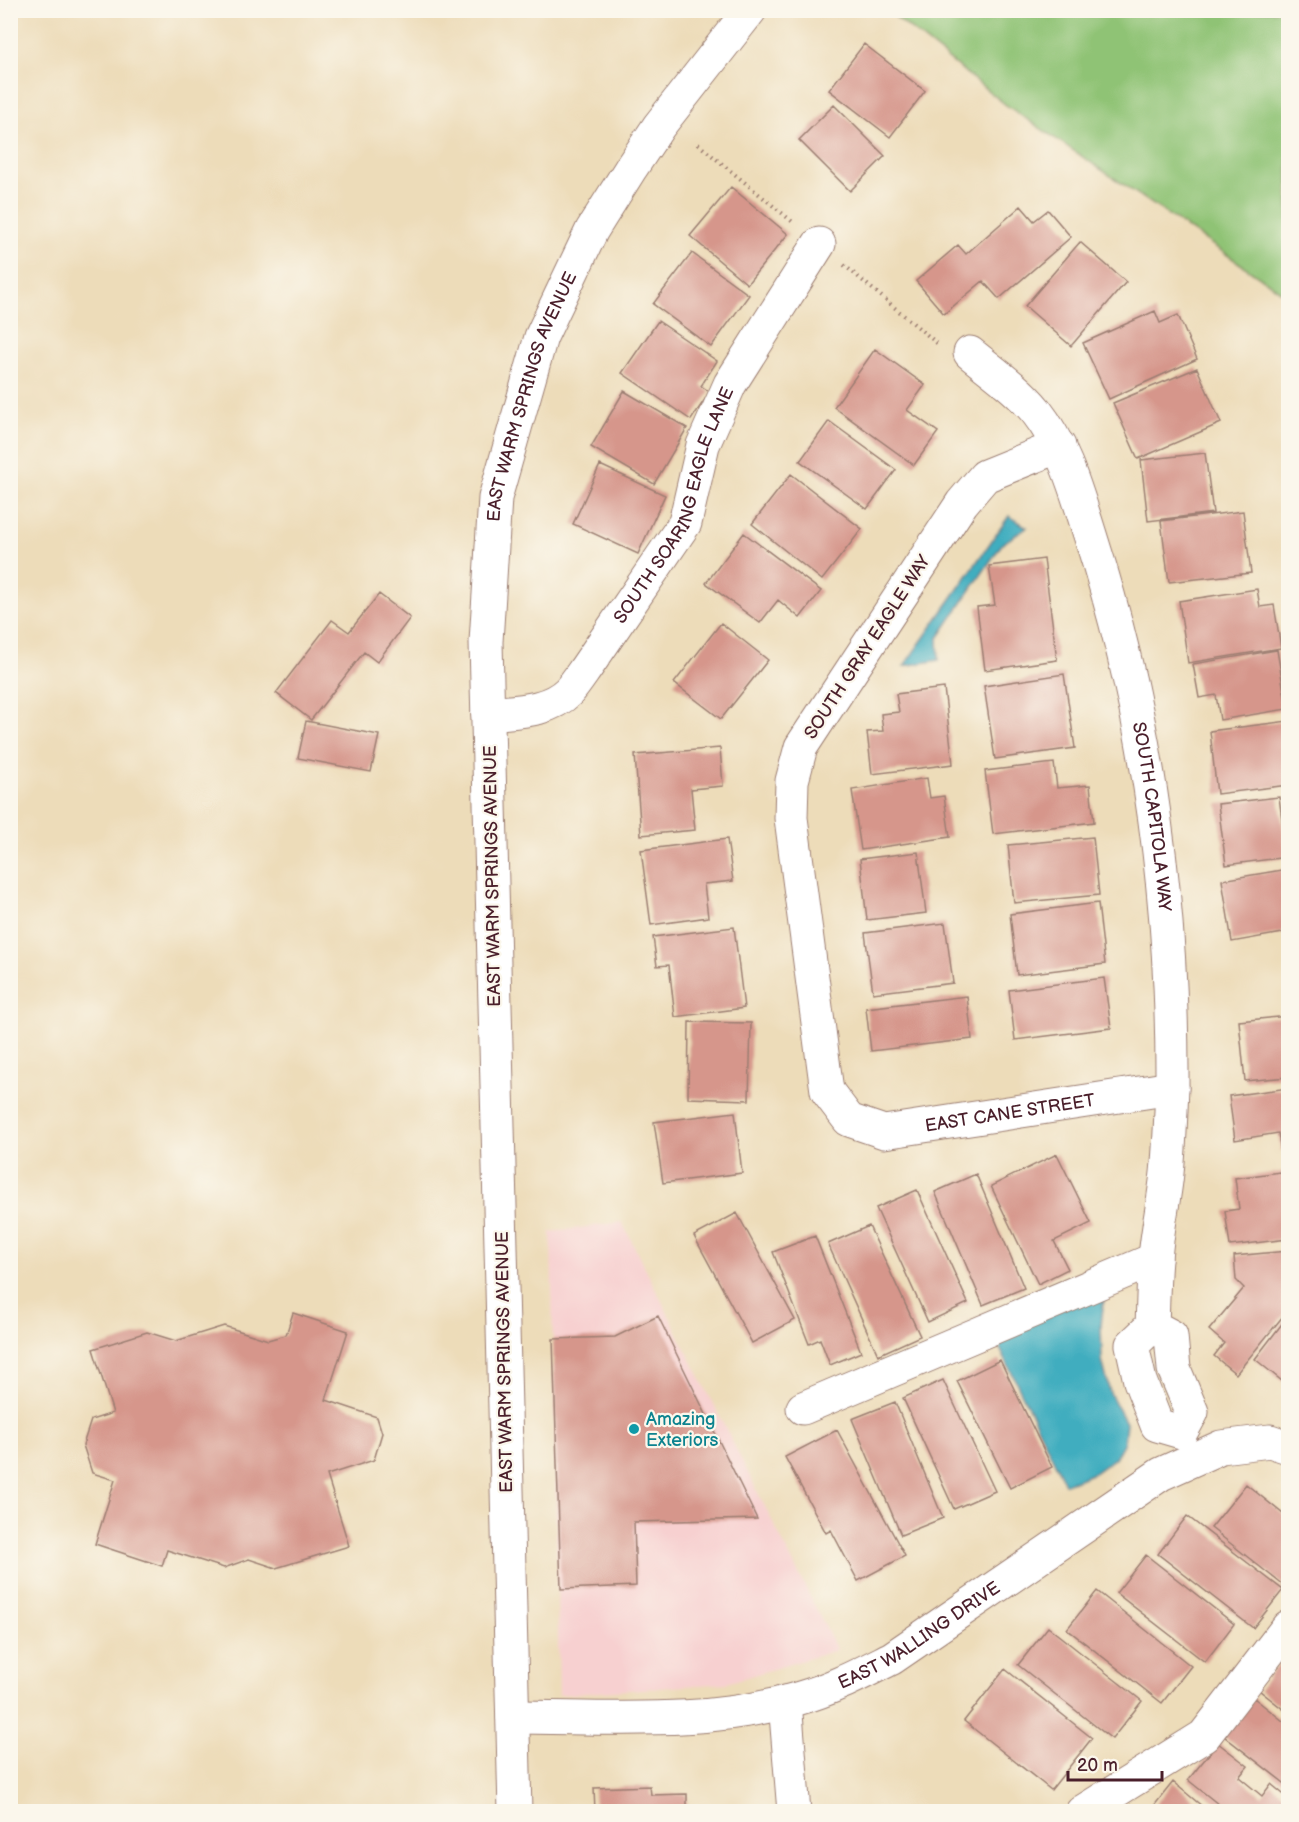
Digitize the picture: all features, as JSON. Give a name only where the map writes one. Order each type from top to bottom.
[{"type":"street","name":"EAST WARM SPRINGS AVENUE","points":[[515,1812],[486,642],[495,498],[540,338],[592,230],[659,126],[750,10]]},
{"type":"street","name":"SOUTH SOARING EAGLE LANE","points":[[488,714],[541,708],[556,701],[569,691],[586,668],[685,523],[703,445],[730,384],[819,244]]},
{"type":"street","name":"SOUTH CAPITOLA WAY","points":[[970,353],[1011,386],[1036,410],[1059,446],[1108,591],[1136,703],[1154,806],[1168,932],[1172,1088],[1167,1173],[1155,1259],[1152,1326],[1132,1345],[1140,1381],[1157,1425],[1186,1446]]},
{"type":"street","name":"SOUTH GRAY EAGLE WAY","points":[[849,1120],[827,1091],[791,818],[792,782],[801,747],[962,503],[986,476],[1059,446]]},
{"type":"street","name":"EAST CANE STREET","points":[[849,1120],[884,1132],[1172,1088]]},
{"type":"street","points":[[803,1408],[1155,1259]]},
{"type":"street","name":"EAST WALLING DRIVE","points":[[513,1717],[688,1717],[759,1708],[801,1698],[847,1681],[892,1658],[1161,1474],[1186,1446],[1221,1447],[1270,1442],[1288,1447]]},
{"type":"street","points":[[1082,1812],[1204,1736],[1288,1627]]},
{"type":"street","points":[[785,1702],[794,1812]]},
{"type":"shaded area","points":[[622,1222],[837,1650],[727,1683],[559,1695],[551,1232]]},
{"type":"green space","points":[[888,11],[1288,11],[1288,296],[1006,105]]},
{"type":"water","points":[[1009,516],[1027,527],[1002,544],[938,638],[939,660],[904,666]]},
{"type":"water","points":[[1105,1290],[1101,1325],[1102,1360],[1110,1393],[1126,1423],[1124,1442],[1115,1458],[1094,1473],[1065,1484],[995,1338]]},
{"type":"building","points":[[864,44],[925,91],[890,137],[829,90]]},
{"type":"building","points":[[834,105],[885,156],[850,191],[799,140]]},
{"type":"building","points":[[731,187],[788,234],[747,284],[690,236]]},
{"type":"building","points":[[1021,206],[1034,221],[1048,210],[1071,237],[999,299],[983,281],[944,314],[916,281],[958,245],[966,254]]},
{"type":"building","points":[[1080,242],[1126,282],[1071,346],[1025,306]]},
{"type":"building","points":[[692,253],[749,295],[711,347],[653,304]]},
{"type":"building","points":[[1155,311],[1160,323],[1178,315],[1197,359],[1109,399],[1083,343]]},
{"type":"building","points":[[658,321],[717,361],[701,386],[710,392],[691,420],[622,373]]},
{"type":"building","points":[[875,349],[925,385],[907,410],[938,432],[914,465],[834,407]]},
{"type":"building","points":[[1197,368],[1221,423],[1138,459],[1113,403]]},
{"type":"building","points":[[624,391],[687,428],[654,484],[591,447]]},
{"type":"building","points":[[829,421],[896,470],[867,509],[800,461]]},
{"type":"building","points":[[1205,453],[1213,513],[1148,521],[1141,460]]},
{"type":"building","points":[[600,465],[665,495],[638,554],[573,524]]},
{"type":"building","points":[[791,474],[862,529],[822,580],[752,524]]},
{"type":"building","points":[[1243,511],[1251,573],[1169,582],[1161,521]]},
{"type":"building","points":[[744,533],[821,591],[800,618],[778,600],[760,623],[706,583]]},
{"type":"building","points":[[1044,559],[1057,660],[985,670],[977,607],[995,605],[989,566]]},
{"type":"building","points":[[1257,589],[1260,607],[1274,605],[1281,648],[1188,663],[1179,601]]},
{"type":"building","points":[[379,594],[410,618],[377,662],[364,652],[311,720],[276,693],[332,620],[349,632]]},
{"type":"building","points":[[721,623],[768,660],[721,719],[674,683]]},
{"type":"building","points":[[1277,650],[1287,709],[1220,720],[1216,695],[1199,698],[1193,664]]},
{"type":"building","points":[[1064,674],[1075,748],[995,759],[984,686]]},
{"type":"building","points":[[944,688],[953,764],[872,774],[867,732],[883,731],[881,714],[899,712],[896,694]]},
{"type":"building","points":[[306,721],[379,735],[371,772],[298,758]]},
{"type":"building","points":[[1288,721],[1288,785],[1217,794],[1210,731]]},
{"type":"building","points":[[720,748],[723,786],[691,789],[695,830],[641,835],[635,755]]},
{"type":"building","points":[[1054,763],[1057,788],[1090,785],[1094,822],[993,834],[985,771]]},
{"type":"building","points":[[927,778],[930,798],[944,796],[950,837],[861,850],[852,790]]},
{"type":"building","points":[[1279,797],[1287,857],[1226,865],[1218,804]]},
{"type":"building","points":[[1093,837],[1099,895],[1014,903],[1008,845]]},
{"type":"building","points":[[727,839],[733,881],[704,884],[708,917],[651,925],[641,850]]},
{"type":"building","points":[[918,852],[926,913],[867,920],[860,859]]},
{"type":"building","points":[[1288,869],[1288,932],[1232,942],[1222,880]]},
{"type":"building","points":[[1098,903],[1105,964],[1017,975],[1010,914]]},
{"type":"building","points":[[945,923],[953,983],[873,993],[865,933]]},
{"type":"building","points":[[734,927],[744,1008],[675,1017],[669,965],[657,966],[653,937]]},
{"type":"building","points":[[1104,978],[1111,1028],[1015,1040],[1009,990]]},
{"type":"building","points":[[967,996],[972,1039],[871,1051],[866,1008]]},
{"type":"building","points":[[1288,1016],[1288,1077],[1245,1081],[1239,1021]]},
{"type":"building","points":[[689,1022],[751,1023],[749,1100],[688,1098]]},
{"type":"building","points":[[1288,1088],[1288,1150],[1281,1151],[1278,1133],[1235,1140],[1229,1096]]},
{"type":"building","points":[[735,1112],[742,1173],[663,1183],[654,1122]]},
{"type":"building","points":[[1057,1154],[1091,1223],[1054,1241],[1068,1269],[1038,1284],[991,1186]]},
{"type":"building","points":[[1288,1171],[1288,1239],[1230,1246],[1225,1211],[1239,1209],[1235,1178]]},
{"type":"building","points":[[976,1174],[1024,1288],[983,1305],[935,1192]]},
{"type":"building","points":[[917,1190],[968,1303],[928,1322],[876,1208]]},
{"type":"building","points":[[737,1213],[795,1320],[752,1343],[694,1236]]},
{"type":"building","points":[[869,1226],[920,1336],[878,1355],[828,1244]]},
{"type":"building","points":[[815,1236],[861,1352],[830,1365],[820,1339],[809,1344],[773,1252]]},
{"type":"building","points":[[1288,1251],[1288,1310],[1236,1374],[1214,1356],[1224,1343],[1209,1330],[1244,1288],[1236,1280],[1234,1256]]},
{"type":"building","points":[[293,1313],[348,1331],[326,1400],[377,1417],[382,1433],[374,1460],[327,1475],[349,1546],[276,1568],[249,1559],[224,1568],[167,1550],[162,1566],[95,1544],[115,1480],[92,1473],[83,1445],[91,1420],[113,1413],[93,1349],[147,1332],[176,1341],[224,1326],[268,1340],[286,1335]]},
{"type":"building","name":"Amazing Exteriors","points":[[658,1316],[757,1519],[634,1522],[636,1586],[561,1589],[553,1339],[615,1337]]},
{"type":"building","points":[[1288,1316],[1288,1386],[1255,1359]]},
{"type":"building","points":[[1000,1360],[1052,1467],[1010,1488],[957,1381]]},
{"type":"building","points":[[943,1380],[995,1491],[954,1509],[903,1398]]},
{"type":"building","points":[[895,1402],[943,1518],[901,1535],[852,1419]]},
{"type":"building","points":[[837,1430],[905,1556],[858,1581],[831,1530],[826,1533],[785,1457]]},
{"type":"building","points":[[1246,1484],[1288,1518],[1288,1589],[1211,1528]]},
{"type":"building","points":[[1187,1516],[1283,1590],[1253,1628],[1158,1554]]},
{"type":"building","points":[[1146,1555],[1234,1624],[1205,1662],[1116,1593]]},
{"type":"building","points":[[1097,1591],[1191,1666],[1162,1703],[1067,1629]]},
{"type":"building","points":[[1048,1627],[1142,1701],[1112,1739],[1018,1665]]},
{"type":"building","points":[[1288,1652],[1288,1713],[1259,1690]]},
{"type":"building","points":[[1005,1669],[1092,1738],[1051,1790],[964,1721]]},
{"type":"building","points":[[1254,1698],[1288,1725],[1288,1786],[1224,1736]]},
{"type":"building","points":[[1218,1743],[1248,1766],[1239,1777],[1262,1796],[1271,1784],[1288,1798],[1288,1812],[1228,1812],[1188,1780]]},
{"type":"building","points":[[1173,1782],[1209,1812],[1149,1812]]},
{"type":"building","points":[[650,1786],[651,1795],[687,1794],[687,1812],[595,1812],[594,1788]]},
{"type":"place","name":"Amazing Exteriors","points":[[634,1429]]}]
